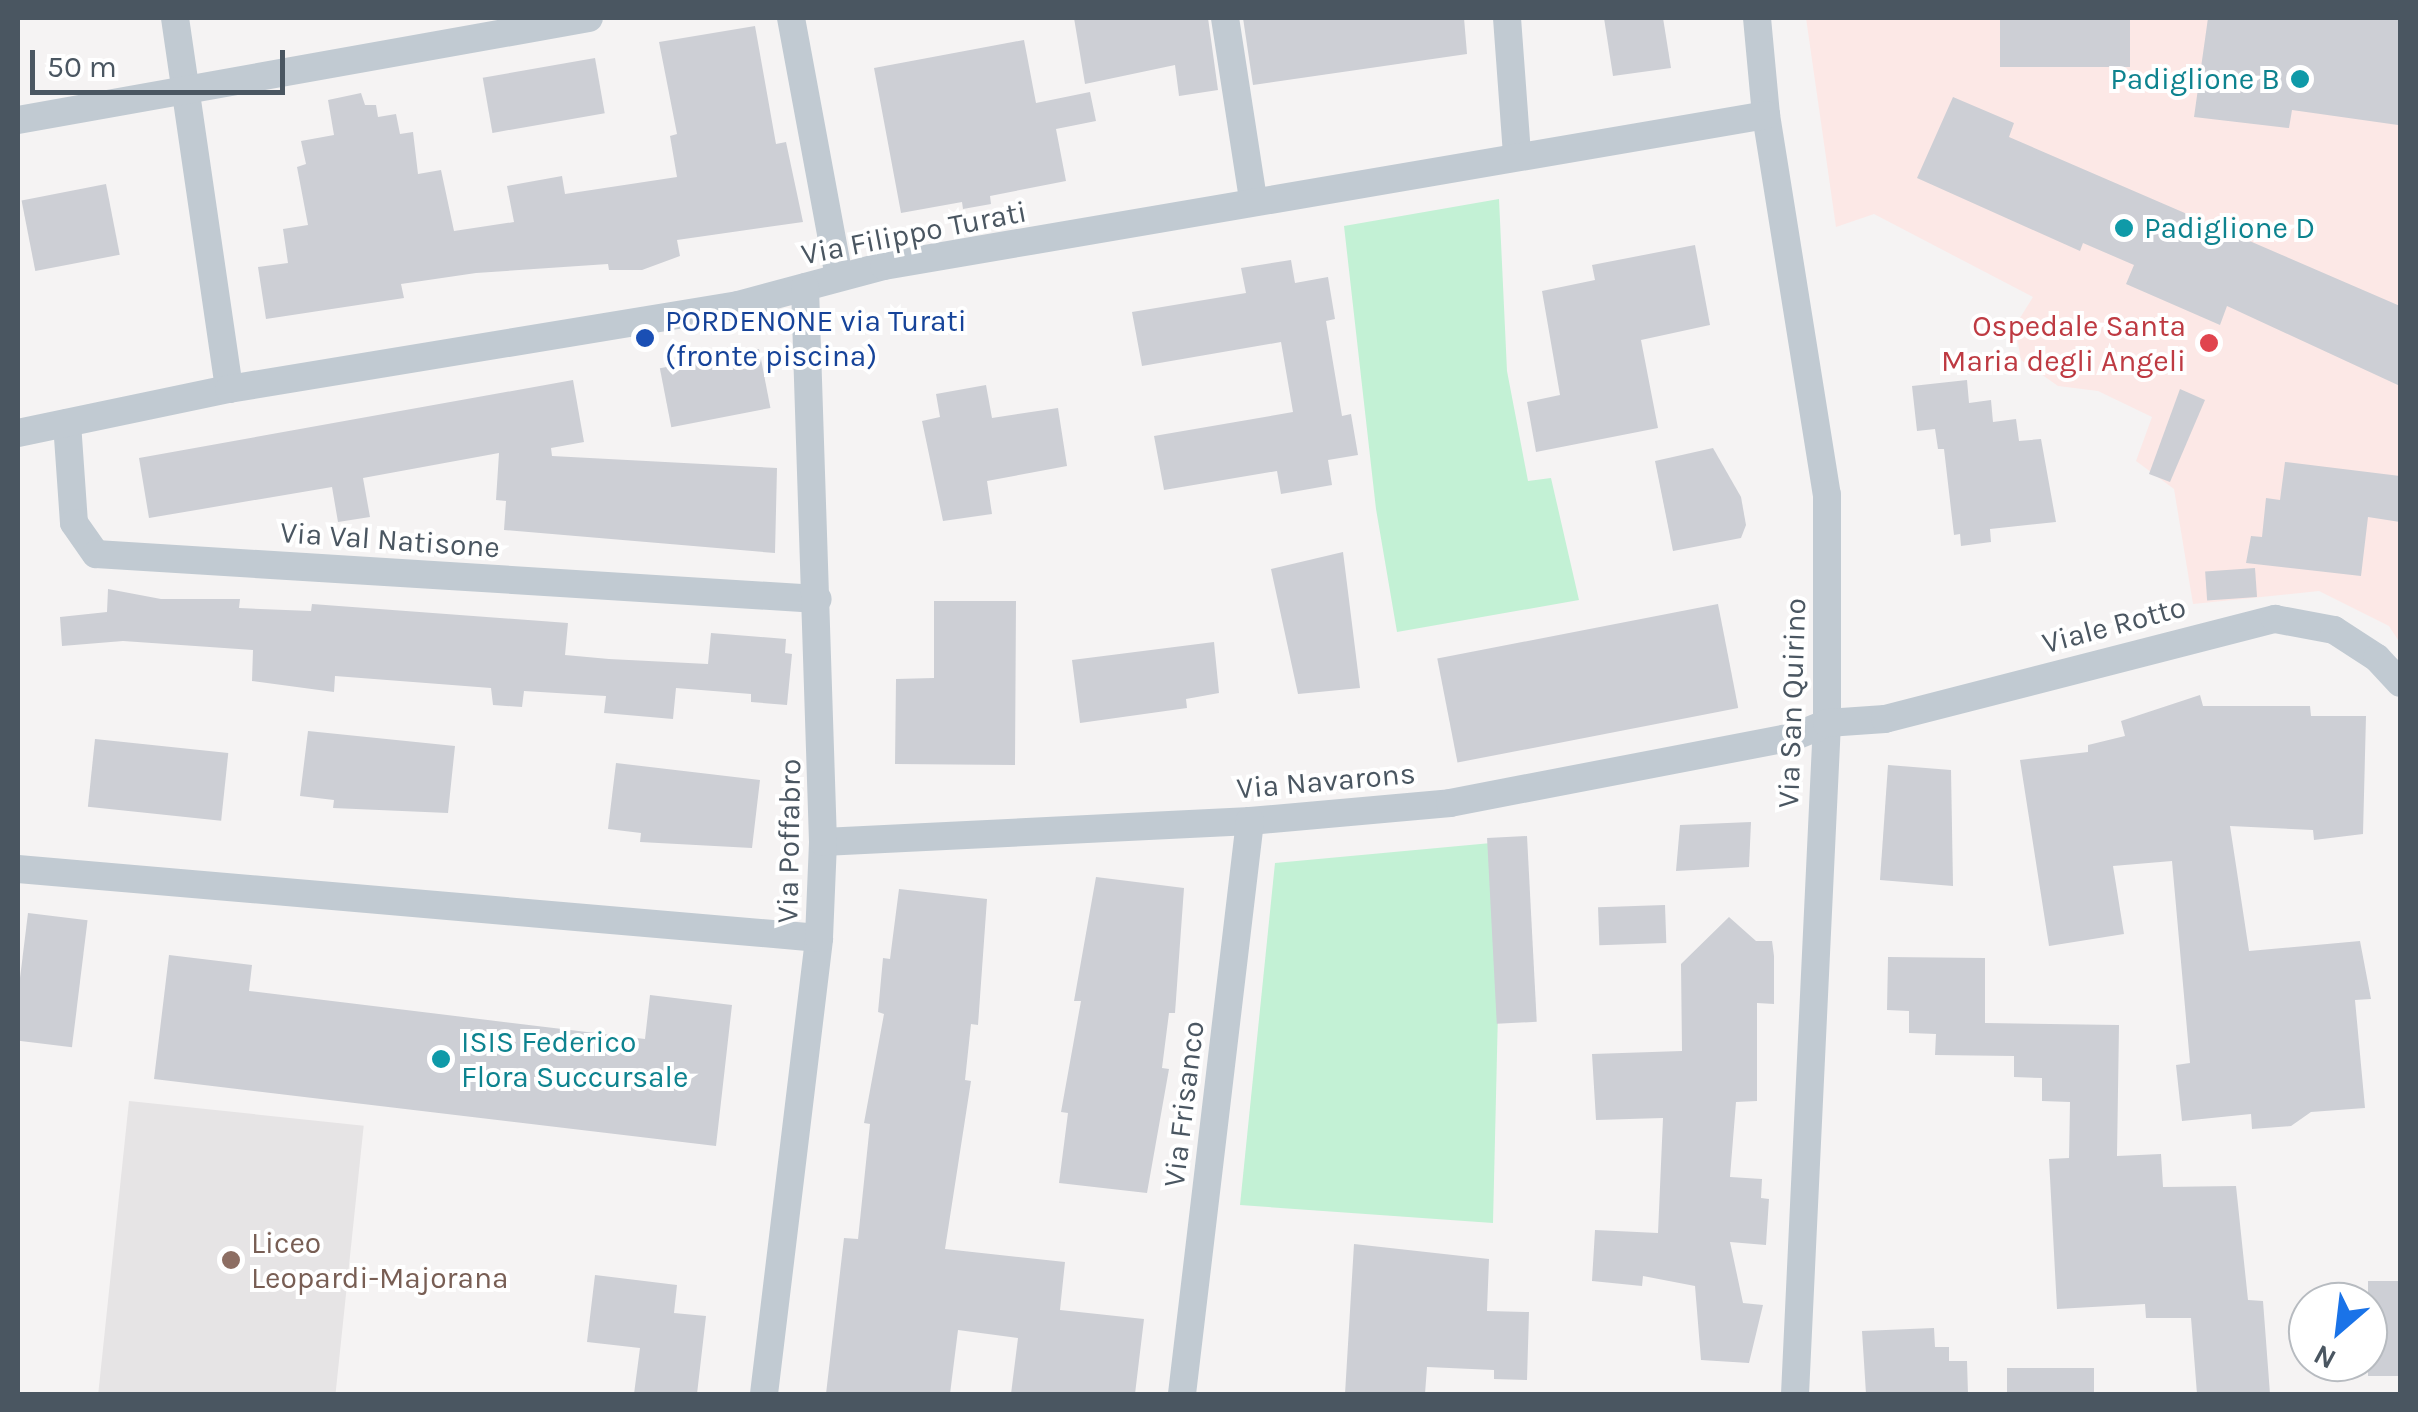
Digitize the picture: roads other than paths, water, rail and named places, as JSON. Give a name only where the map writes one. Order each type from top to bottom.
[{"type":"street","points":[[175,18],[229,389]]},
{"type":"street","points":[[18,120],[590,18]]},
{"type":"street","points":[[790,18],[839,276]]},
{"type":"street","points":[[1224,18],[1252,199]]},
{"type":"street","points":[[1506,18],[1517,155]]},
{"type":"street","name":"Via San Quirino","points":[[1757,18],[1766,115],[1826,496],[1826,723],[1795,1394]]},
{"type":"street","name":"Via Filippo Turati","points":[[18,433],[229,389],[738,305],[839,276],[1252,199],[1766,115]]},
{"type":"street","name":"Via Poffabro","points":[[764,1394],[819,938],[823,842],[805,287]]},
{"type":"street","name":"Via Val Natisone","points":[[67,423],[74,523],[96,554],[818,599]]},
{"type":"street","name":"Viale Rotto","points":[[1826,723],[1884,718],[2275,619],[2334,630],[2400,682]]},
{"type":"street","name":"Via Navarons","points":[[823,842],[1250,821],[1450,803],[1793,737],[1826,723]]},
{"type":"street","name":"Via Frisanco","points":[[1182,1394],[1250,821]]},
{"type":"street","points":[[18,869],[819,938]]},
{"type":"place","name":"Padiglione B","points":[[2300,79]]},
{"type":"place","name":"Padiglione D","points":[[2124,228]]},
{"type":"place","name":"PORDENONE via Turati (fronte piscina)","points":[[645,338]]},
{"type":"place","name":"Ospedale Santa Maria degli Angeli","points":[[2209,343]]},
{"type":"place","name":"ISIS Federico Flora Succursale","points":[[441,1059]]},
{"type":"place","name":"Liceo Leopardi-Majorana","points":[[231,1260]]}]
